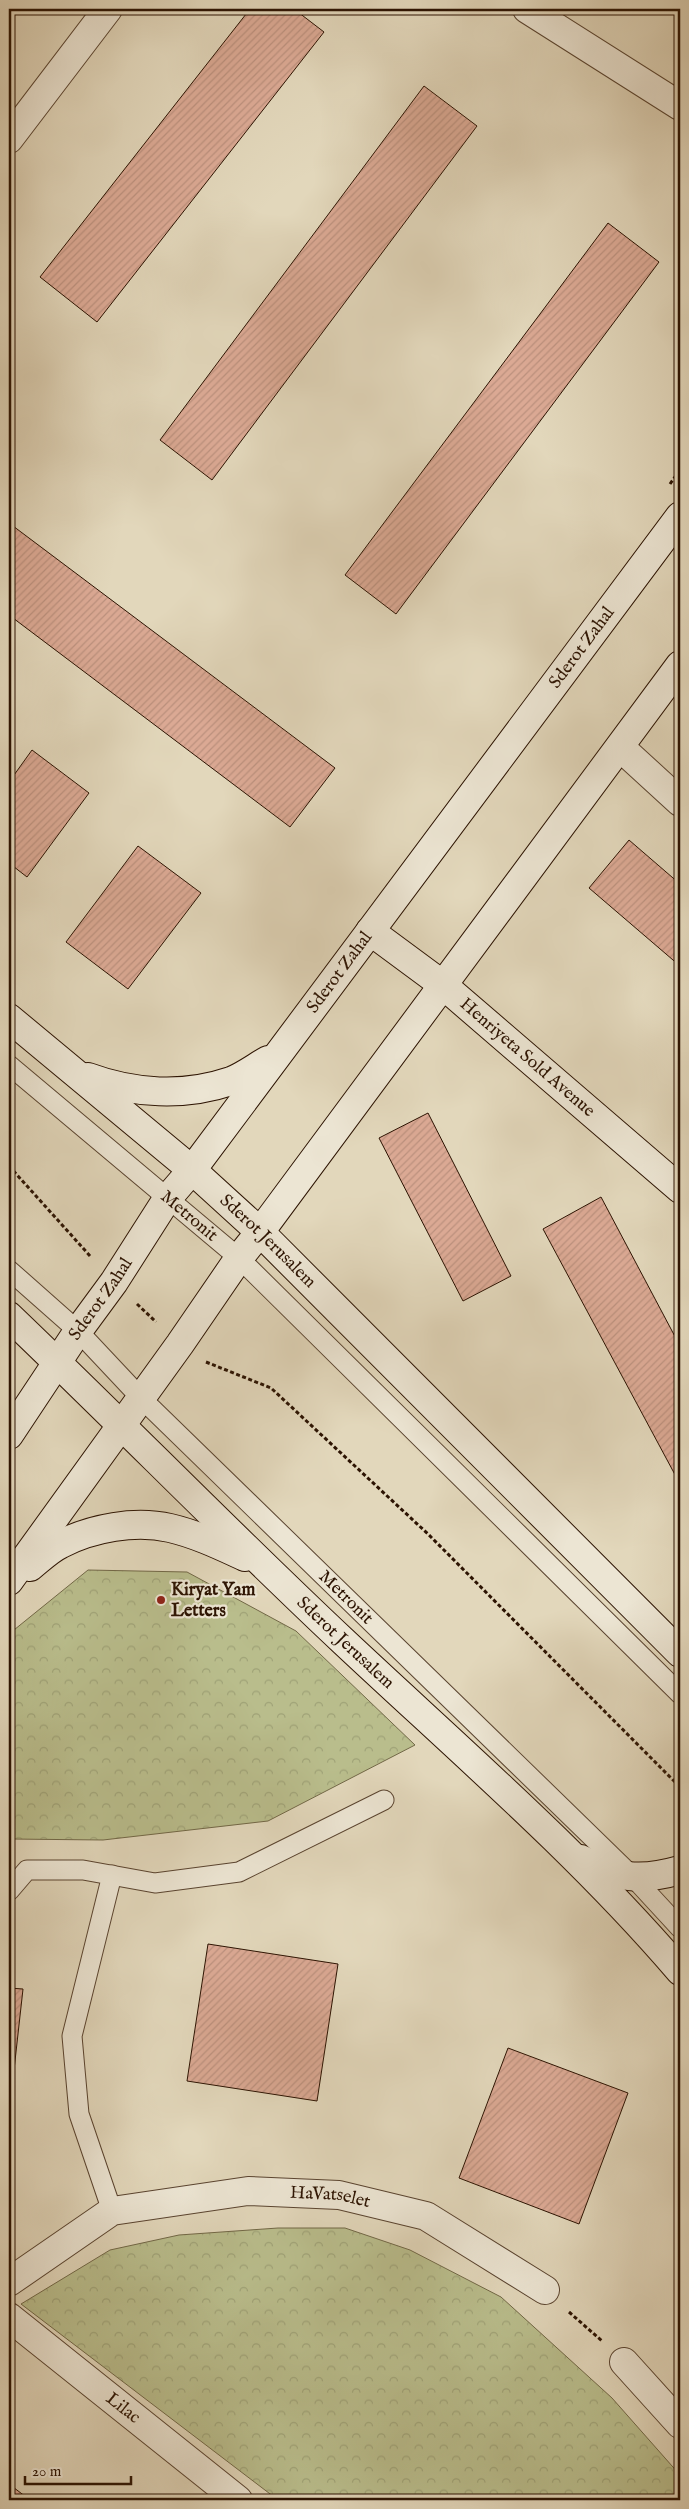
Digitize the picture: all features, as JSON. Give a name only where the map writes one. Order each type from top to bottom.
[{"type":"street","points":[[9,140],[108,9]]},
{"type":"street","points":[[528,9],[680,106]]},
{"type":"street","name":"Sderot Zahal","points":[[9,1435],[78,1331],[114,1282],[167,1200],[192,1170],[680,516]]},
{"type":"street","points":[[9,1582],[140,1397],[180,1344],[239,1258],[680,665]]},
{"type":"street","points":[[620,747],[680,802]]},
{"type":"street","name":"Henriyeta Sold Avenue","points":[[370,931],[443,985],[680,1189]]},
{"type":"street","name":"Sderot Jerusalem","points":[[9,1018],[192,1170],[260,1232],[680,1653]]},
{"type":"street","points":[[74,1071],[116,1087],[142,1092],[170,1092],[204,1088],[233,1080],[278,1054]]},
{"type":"street","name":"Sderot Jerusalem","points":[[9,1316],[261,1564],[566,1851],[657,1944],[680,1971]]},
{"type":"street","points":[[9,1582],[59,1544],[92,1530],[136,1526],[168,1528],[204,1538],[261,1564]]},
{"type":"street","points":[[566,1851],[602,1871],[633,1877],[662,1875],[680,1870]]},
{"type":"street","name":"HaVatselet","points":[[9,2282],[112,2211],[248,2190],[339,2195],[426,2216],[545,2290]]},
{"type":"street","name":"Lilac","points":[[9,2317],[238,2500]]},
{"type":"street","points":[[624,2362],[680,2424]]},
{"type":"lane","name":"Metronit","points":[[9,1065],[167,1200],[239,1258],[680,1694]]},
{"type":"lane","name":"Metronit","points":[[9,1270],[78,1331],[140,1397],[633,1877],[680,1928]]},
{"type":"lane","points":[[9,1891],[27,1870],[83,1870],[155,1883],[239,1872],[384,1800]]},
{"type":"lane","points":[[112,1875],[72,2036],[78,2114],[112,2211]]},
{"type":"path","points":[[9,1166],[114,1282],[180,1344],[205,1362],[271,1388],[428,1534],[680,1787]]},
{"type":"path","points":[[545,2290],[624,2362]]},
{"type":"green space","points":[[88,1570],[187,1572],[296,1631],[415,1745],[268,1821],[103,1840],[10,1839],[9,1841],[9,1634]]},
{"type":"green space","points":[[278,2228],[345,2228],[410,2250],[501,2297],[612,2398],[680,2475],[680,2500],[278,2500],[21,2304],[110,2250],[179,2235]]},
{"type":"building","points":[[250,9],[294,9],[324,32],[97,322],[40,277]]},
{"type":"building","points":[[424,86],[477,126],[212,480],[160,440]]},
{"type":"building","points":[[608,223],[659,262],[396,614],[345,575]]},
{"type":"building","points":[[9,523],[335,768],[290,827],[9,615]]},
{"type":"building","points":[[32,750],[89,793],[27,877],[9,863],[9,782]]},
{"type":"building","points":[[629,840],[680,884],[680,966],[589,888]]},
{"type":"building","points":[[138,846],[201,893],[128,989],[66,942]]},
{"type":"building","points":[[428,1113],[511,1276],[463,1301],[379,1138]]},
{"type":"building","points":[[601,1197],[680,1346],[680,1484],[543,1229]]},
{"type":"building","points":[[208,1944],[338,1964],[317,2101],[187,2081]]},
{"type":"building","points":[[9,1988],[23,1989],[10,2106],[9,2106]]},
{"type":"building","points":[[508,2048],[628,2093],[579,2224],[459,2178]]},
{"type":"building","points":[[9,2484],[30,2500],[9,2500]]},
{"type":"place","name":"Kiryat Yam Letters","points":[[161,1600]]}]
